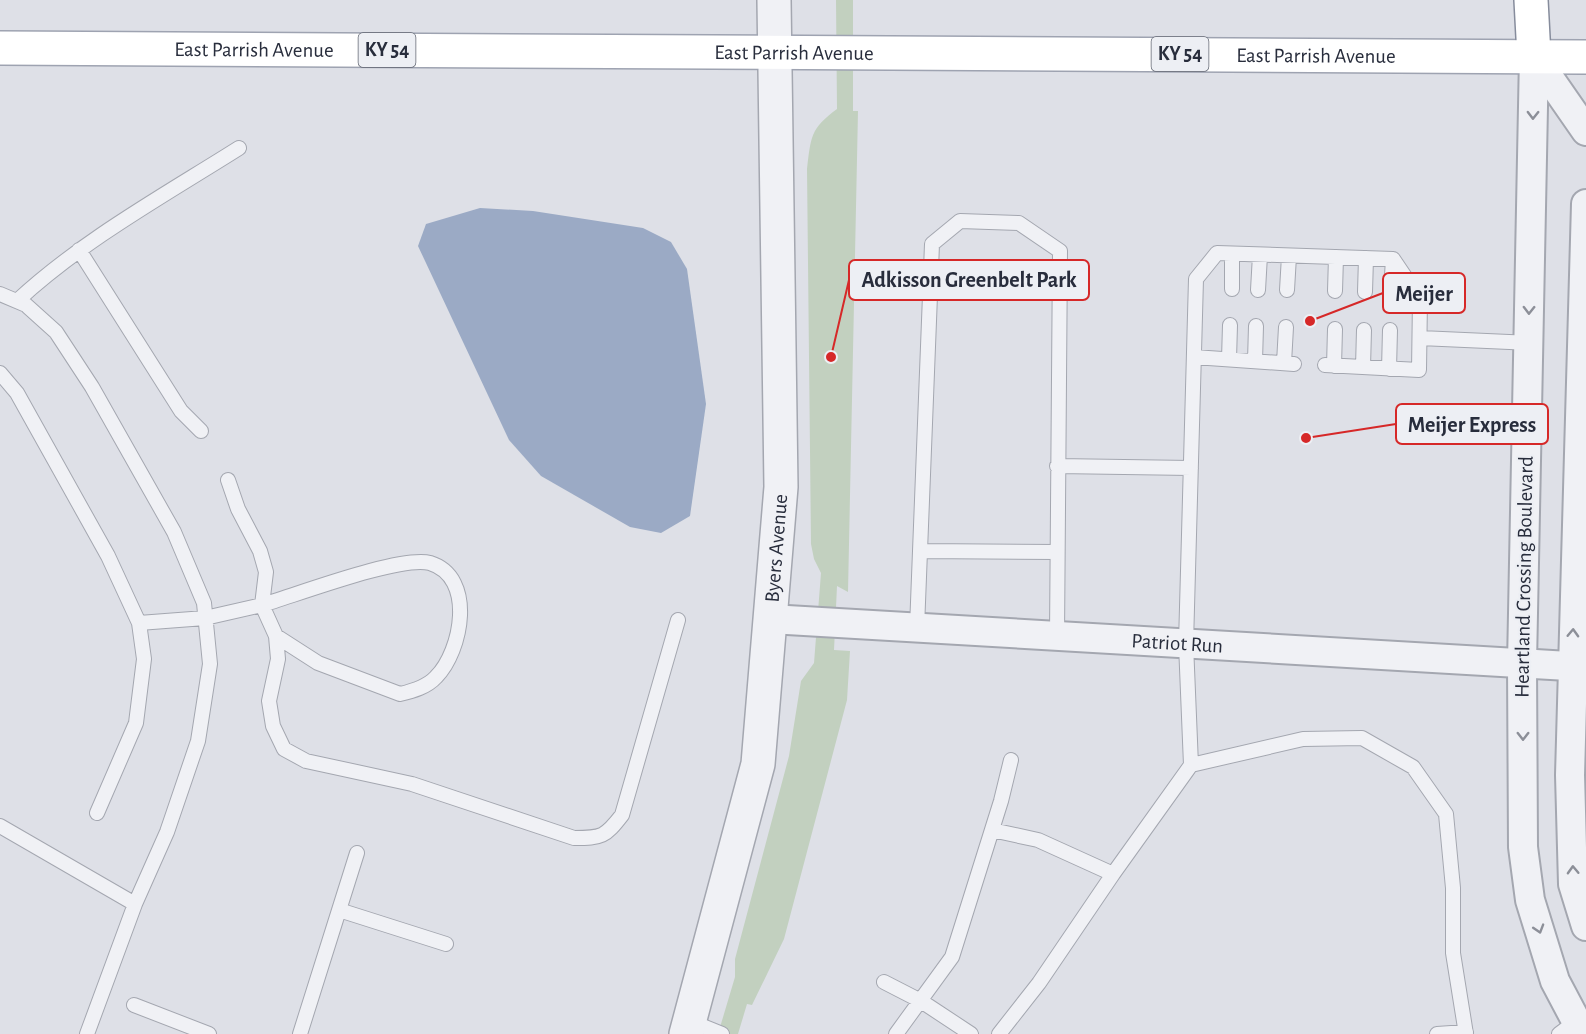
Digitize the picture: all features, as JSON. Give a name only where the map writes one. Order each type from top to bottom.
[{"type":"main road","points":[[1532,0],[1534,57]]},
{"type":"main road","name":"East Parrish Avenue","points":[[0,48],[1586,57]]},
{"type":"street","name":"Byers Avenue","points":[[688,1027],[758,764],[781,487],[774,0]]},
{"type":"street","points":[[1534,57],[1586,131]]},
{"type":"street","name":"Heartland Crossing Boulevard","points":[[1534,57],[1522,664],[1523,847],[1530,900],[1555,981],[1576,1025]]},
{"type":"street","points":[[1586,204],[1579,667],[1570,776],[1573,884],[1586,926]]},
{"type":"street","name":"Patriot Run","points":[[770,619],[1579,667]]},
{"type":"lane","points":[[17,301],[47,273],[79,250],[239,148]]},
{"type":"lane","points":[[917,628],[932,244],[960,221],[1019,223],[1060,251],[1057,636]]},
{"type":"lane","points":[[79,250],[181,411],[201,431]]},
{"type":"lane","points":[[999,1034],[1039,983],[1191,765],[1186,644],[1196,279],[1217,253],[1393,259]]},
{"type":"lane","points":[[1232,254],[1232,289]]},
{"type":"lane","points":[[1258,290],[1260,255]]},
{"type":"lane","points":[[1287,290],[1289,255]]},
{"type":"lane","points":[[1335,291],[1336,257]]},
{"type":"lane","points":[[1365,292],[1366,258]]},
{"type":"lane","points":[[1391,292],[1393,259]]},
{"type":"lane","points":[[1335,329],[1329,365],[1419,370],[1420,299],[1393,259]]},
{"type":"lane","points":[[0,294],[26,305],[56,332],[92,387],[174,532],[204,603],[210,664],[198,741],[167,832],[135,904],[87,1034]]},
{"type":"lane","points":[[1229,359],[1230,326]]},
{"type":"lane","points":[[1255,361],[1256,326]]},
{"type":"lane","points":[[1194,357],[1289,363],[1286,327]]},
{"type":"lane","points":[[1363,367],[1364,330]]},
{"type":"lane","points":[[1389,369],[1390,330]]},
{"type":"lane","points":[[1420,338],[1529,343]]},
{"type":"lane","points":[[0,373],[17,393],[108,556],[139,623],[144,659],[136,723],[97,813]]},
{"type":"lane","points":[[1057,466],[1191,468]]},
{"type":"lane","points":[[228,480],[238,509],[260,550],[266,572],[262,605],[276,636],[278,659],[269,701],[273,726],[284,748],[306,761],[412,784],[574,838],[594,838],[609,832],[622,815],[678,620]]},
{"type":"lane","points":[[920,551],[1057,552]]},
{"type":"lane","points":[[139,623],[205,618],[262,605],[374,570],[410,562],[430,563],[443,570],[455,582],[459,597],[460,615],[452,653],[447,665],[435,679],[423,687],[400,694],[318,663],[276,636]]},
{"type":"lane","points":[[1191,765],[1303,739],[1362,738],[1413,767],[1446,814],[1453,888],[1453,953],[1466,1033],[1437,1034]]},
{"type":"lane","points":[[896,1034],[952,957],[992,830],[1011,760]]},
{"type":"lane","points":[[0,826],[135,904]]},
{"type":"lane","points":[[992,830],[1038,840],[1113,874]]},
{"type":"lane","points":[[300,1034],[357,853]]},
{"type":"lane","points":[[339,910],[446,944]]},
{"type":"lane","points":[[884,982],[921,1001],[971,1034]]},
{"type":"lane","points":[[134,1005],[209,1034]]},
{"type":"lane","points":[[688,1027],[722,1034]]},
{"type":"green space","points":[[836,0],[853,0],[853,111],[858,111],[848,592],[837,586],[834,650],[850,651],[847,700],[784,939],[752,1005],[747,1004],[738,1034],[718,1034],[735,977],[735,959],[789,756],[801,681],[814,663],[821,573],[814,559],[811,544],[807,169],[813,134],[821,122],[837,109]]},
{"type":"water","points":[[480,208],[533,211],[643,228],[671,242],[687,269],[706,404],[690,516],[661,533],[630,527],[541,476],[509,440],[418,246],[426,224]]},
{"type":"place","name":"Meijer","points":[[1310,321]]},
{"type":"place","name":"Adkisson Greenbelt Park","points":[[831,357]]},
{"type":"place","name":"Meijer Express","points":[[1306,438]]}]
